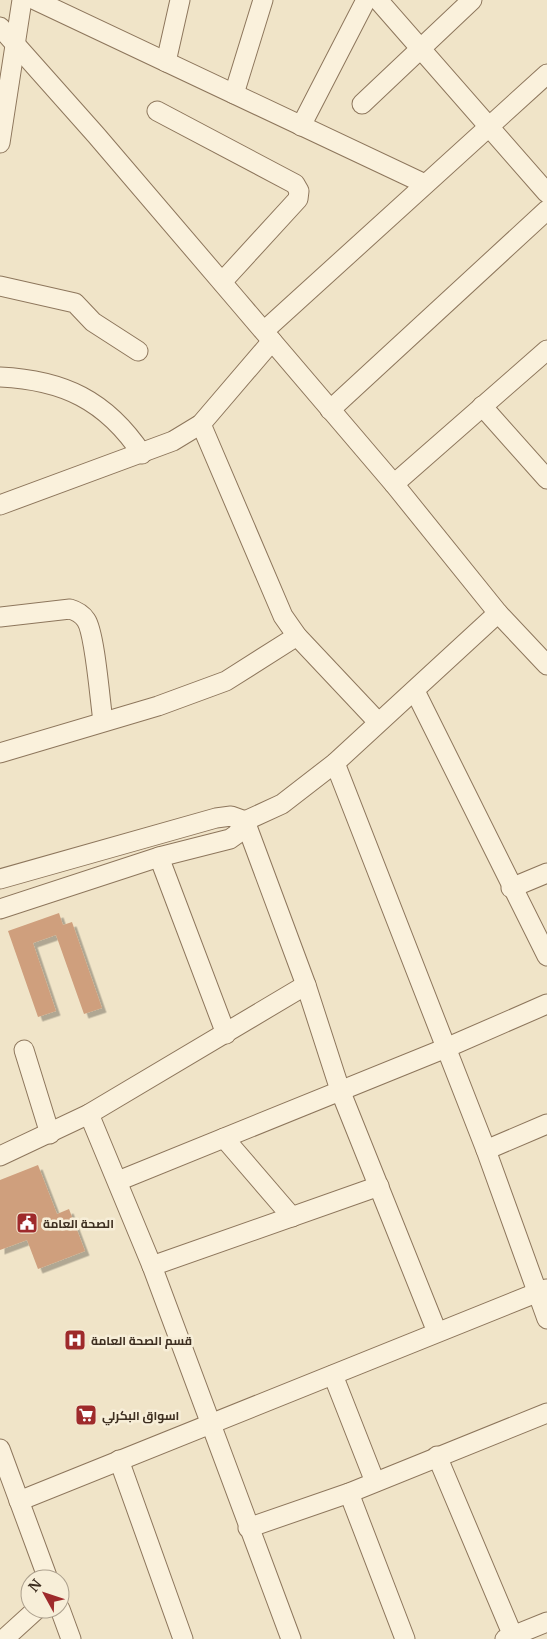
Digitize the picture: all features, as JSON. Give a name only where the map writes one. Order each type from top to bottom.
[{"type":"street","points":[[0,143],[22,0]]},
{"type":"street","points":[[35,0],[425,184]]},
{"type":"street","points":[[166,62],[180,0]]},
{"type":"street","points":[[234,94],[263,0]]},
{"type":"street","points":[[301,126],[366,0]]},
{"type":"street","points":[[378,0],[547,193]]},
{"type":"street","points":[[362,104],[420,47],[472,0]]},
{"type":"street","points":[[0,27],[222,282],[394,484],[498,613],[547,665]]},
{"type":"street","points":[[0,505],[142,454],[174,441],[201,424],[268,336],[425,184],[547,74]]},
{"type":"street","points":[[157,111],[295,184],[299,191],[298,199],[222,282]]},
{"type":"street","points":[[330,410],[547,210]]},
{"type":"street","points":[[0,286],[75,303],[93,322],[138,350]]},
{"type":"street","points":[[394,484],[547,350]]},
{"type":"street","points":[[0,377],[67,389],[87,398],[121,426],[142,454]]},
{"type":"street","points":[[482,406],[547,479]]},
{"type":"street","points":[[201,424],[283,616],[296,636],[378,722]]},
{"type":"street","points":[[0,617],[70,609],[80,612],[87,621],[98,677],[103,721]]},
{"type":"street","points":[[0,909],[159,857],[230,839],[237,834],[245,821],[282,804],[335,764],[378,722],[415,691],[498,613]]},
{"type":"street","points":[[0,753],[158,706],[226,681],[296,636]]},
{"type":"street","points":[[415,691],[511,888],[547,956]]},
{"type":"street","points":[[335,764],[542,1291],[547,1319]]},
{"type":"street","points":[[0,879],[216,818],[231,816],[245,821]]},
{"type":"street","points":[[245,821],[306,986],[340,1090],[437,1332]]},
{"type":"street","points":[[159,857],[226,1034]]},
{"type":"street","points":[[511,888],[547,873]]},
{"type":"street","points":[[0,1156],[89,1114],[306,986]]},
{"type":"street","points":[[118,1181],[446,1048],[547,1004]]},
{"type":"street","points":[[24,1050],[50,1134]]},
{"type":"street","points":[[89,1114],[152,1266],[248,1528],[291,1639]]},
{"type":"street","points":[[486,1150],[547,1124]]},
{"type":"street","points":[[224,1138],[292,1217]]},
{"type":"street","points":[[152,1266],[379,1186]]},
{"type":"street","points":[[19,1501],[542,1291]]},
{"type":"street","points":[[333,1375],[376,1482]]},
{"type":"street","points":[[248,1528],[349,1493],[547,1413]]},
{"type":"street","points":[[0,1449],[44,1569]]},
{"type":"street","points":[[437,1456],[509,1637],[547,1622]]},
{"type":"street","points":[[119,1460],[183,1639]]},
{"type":"street","points":[[349,1493],[405,1639]]},
{"type":"street","points":[[4,1639],[26,1619]]},
{"type":"street","points":[[64,1619],[71,1639]]},
{"type":"building","points":[[59,913],[63,925],[72,922],[102,1008],[84,1014],[56,935],[33,943],[56,1011],[38,1017],[8,931]]},
{"type":"building","points":[[38,1165],[57,1214],[69,1209],[85,1251],[38,1269],[27,1240],[0,1250],[0,1180]]},
{"type":"place","name":"الصحة العامة","points":[[27,1223]]},
{"type":"place","name":"قسم الصحة العامة","points":[[75,1340]]},
{"type":"place","name":"اسواق البكرلي","points":[[86,1415]]}]
